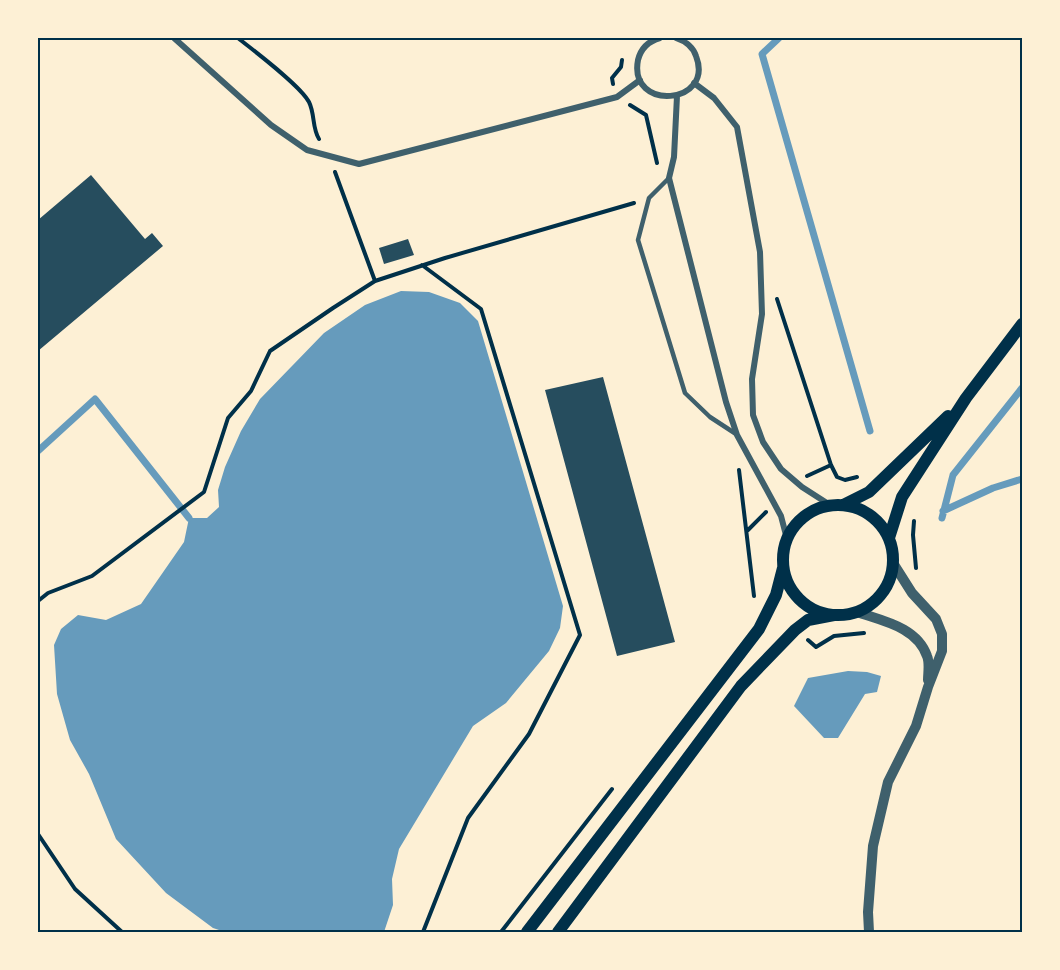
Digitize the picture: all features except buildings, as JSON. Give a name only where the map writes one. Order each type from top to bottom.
[{"type":"main road","points":[[889,538],[902,497],[966,398],[1023,324]]},
{"type":"main road","points":[[843,505],[869,492],[966,398]]},
{"type":"main road","points":[[527,933],[759,629],[776,596],[787,539],[797,523],[812,511],[830,505],[858,508],[870,515],[881,525],[893,550],[890,579],[883,593],[871,604],[857,612],[808,620],[795,630],[741,686],[558,933]]},
{"type":"main road","points":[[783,568],[789,585],[801,600],[816,610],[834,615]]},
{"type":"street","points":[[174,38],[271,125],[307,150],[359,164],[617,97],[640,80]]},
{"type":"street","points":[[655,38],[640,53],[638,71],[640,80],[645,87],[660,96],[677,96],[684,93],[698,74],[696,54],[680,38]]},
{"type":"street","points":[[694,82],[714,98],[737,127],[760,252],[762,314],[752,379],[753,415],[763,442],[781,469],[802,487],[830,505]]},
{"type":"street","points":[[677,96],[674,156],[669,178],[726,402],[737,435],[781,516],[787,539]]},
{"type":"street","points":[[869,933],[868,912],[873,846],[888,782],[916,726],[942,651],[942,634],[936,619],[912,593],[893,563]]},
{"type":"street","points":[[857,612],[897,625],[917,637],[928,658],[928,687]]},
{"type":"lane","points":[[669,178],[649,198],[638,240],[685,393],[710,417],[737,435]]},
{"type":"path","points":[[238,38],[290,82],[309,102],[315,133],[330,156],[375,281]]},
{"type":"path","points":[[617,97],[612,78],[621,67],[625,51]]},
{"type":"path","points":[[38,601],[48,593],[92,576],[171,519],[204,492],[228,418],[251,391],[270,351],[375,281],[649,198]]},
{"type":"path","points":[[422,265],[481,309],[580,635],[529,734],[468,818],[423,933]]},
{"type":"path","points":[[761,277],[778,300],[831,465],[837,477],[845,480],[867,471],[881,481]]},
{"type":"path","points":[[902,497],[915,508],[913,536],[916,573]]},
{"type":"path","points":[[748,530],[755,596],[752,604]]},
{"type":"path","points":[[755,596],[770,610]]},
{"type":"path","points":[[795,630],[816,647],[834,636],[867,634]]},
{"type":"path","points":[[501,933],[618,782]]},
{"type":"path","points":[[38,834],[75,889],[122,933]]},
{"type":"water","points":[[401,291],[429,292],[460,303],[478,321],[563,606],[560,628],[549,651],[506,703],[473,726],[399,849],[392,879],[393,905],[384,932],[225,932],[213,928],[166,893],[116,839],[89,774],[70,740],[57,694],[54,645],[61,629],[78,615],[106,620],[141,604],[184,542],[189,518],[207,518],[219,507],[218,490],[225,467],[241,431],[260,399],[324,333],[365,305]]},
{"type":"water","points":[[848,671],[867,672],[881,676],[877,692],[865,694],[838,738],[824,738],[794,706],[808,678]]},
{"type":"waterway","points":[[779,38],[762,54],[870,431]]},
{"type":"waterway","points":[[942,518],[953,475],[1022,388]]},
{"type":"waterway","points":[[38,451],[95,399],[189,518]]},
{"type":"waterway","points":[[943,511],[993,488],[1022,479]]}]
